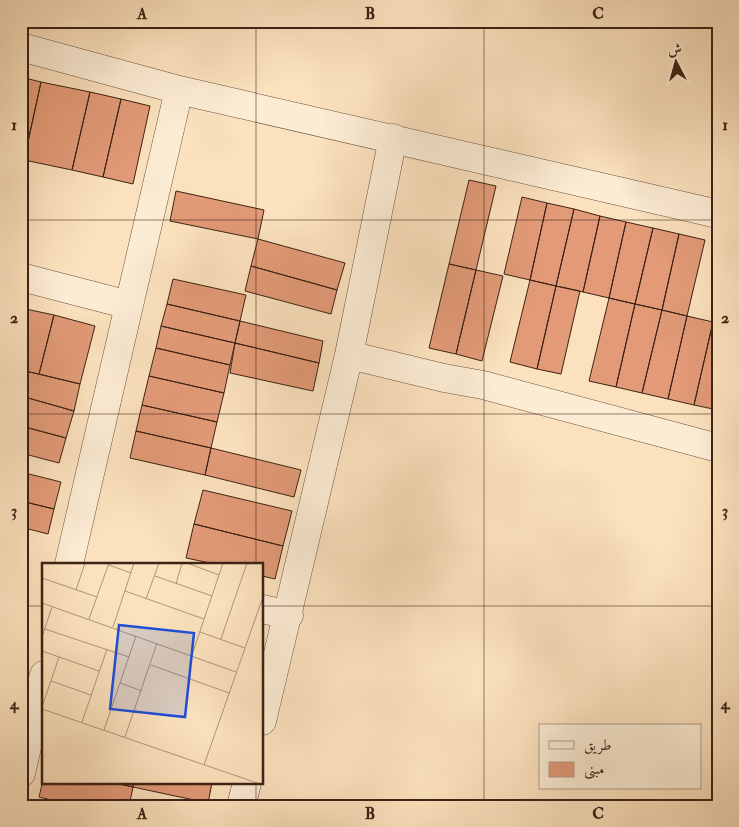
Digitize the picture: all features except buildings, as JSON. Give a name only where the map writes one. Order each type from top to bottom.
[{"type":"street","points":[[21,47],[180,90],[718,214]]},
{"type":"street","points":[[69,563],[180,90]]},
{"type":"street","points":[[264,713],[350,355],[393,138]]},
{"type":"street","points":[[21,277],[129,305]]},
{"type":"street","points":[[350,355],[483,386],[718,448]]},
{"type":"street","points":[[264,610],[289,615]]},
{"type":"street","points":[[21,774],[42,684]]},
{"type":"street","points":[[241,806],[247,784]]}]
